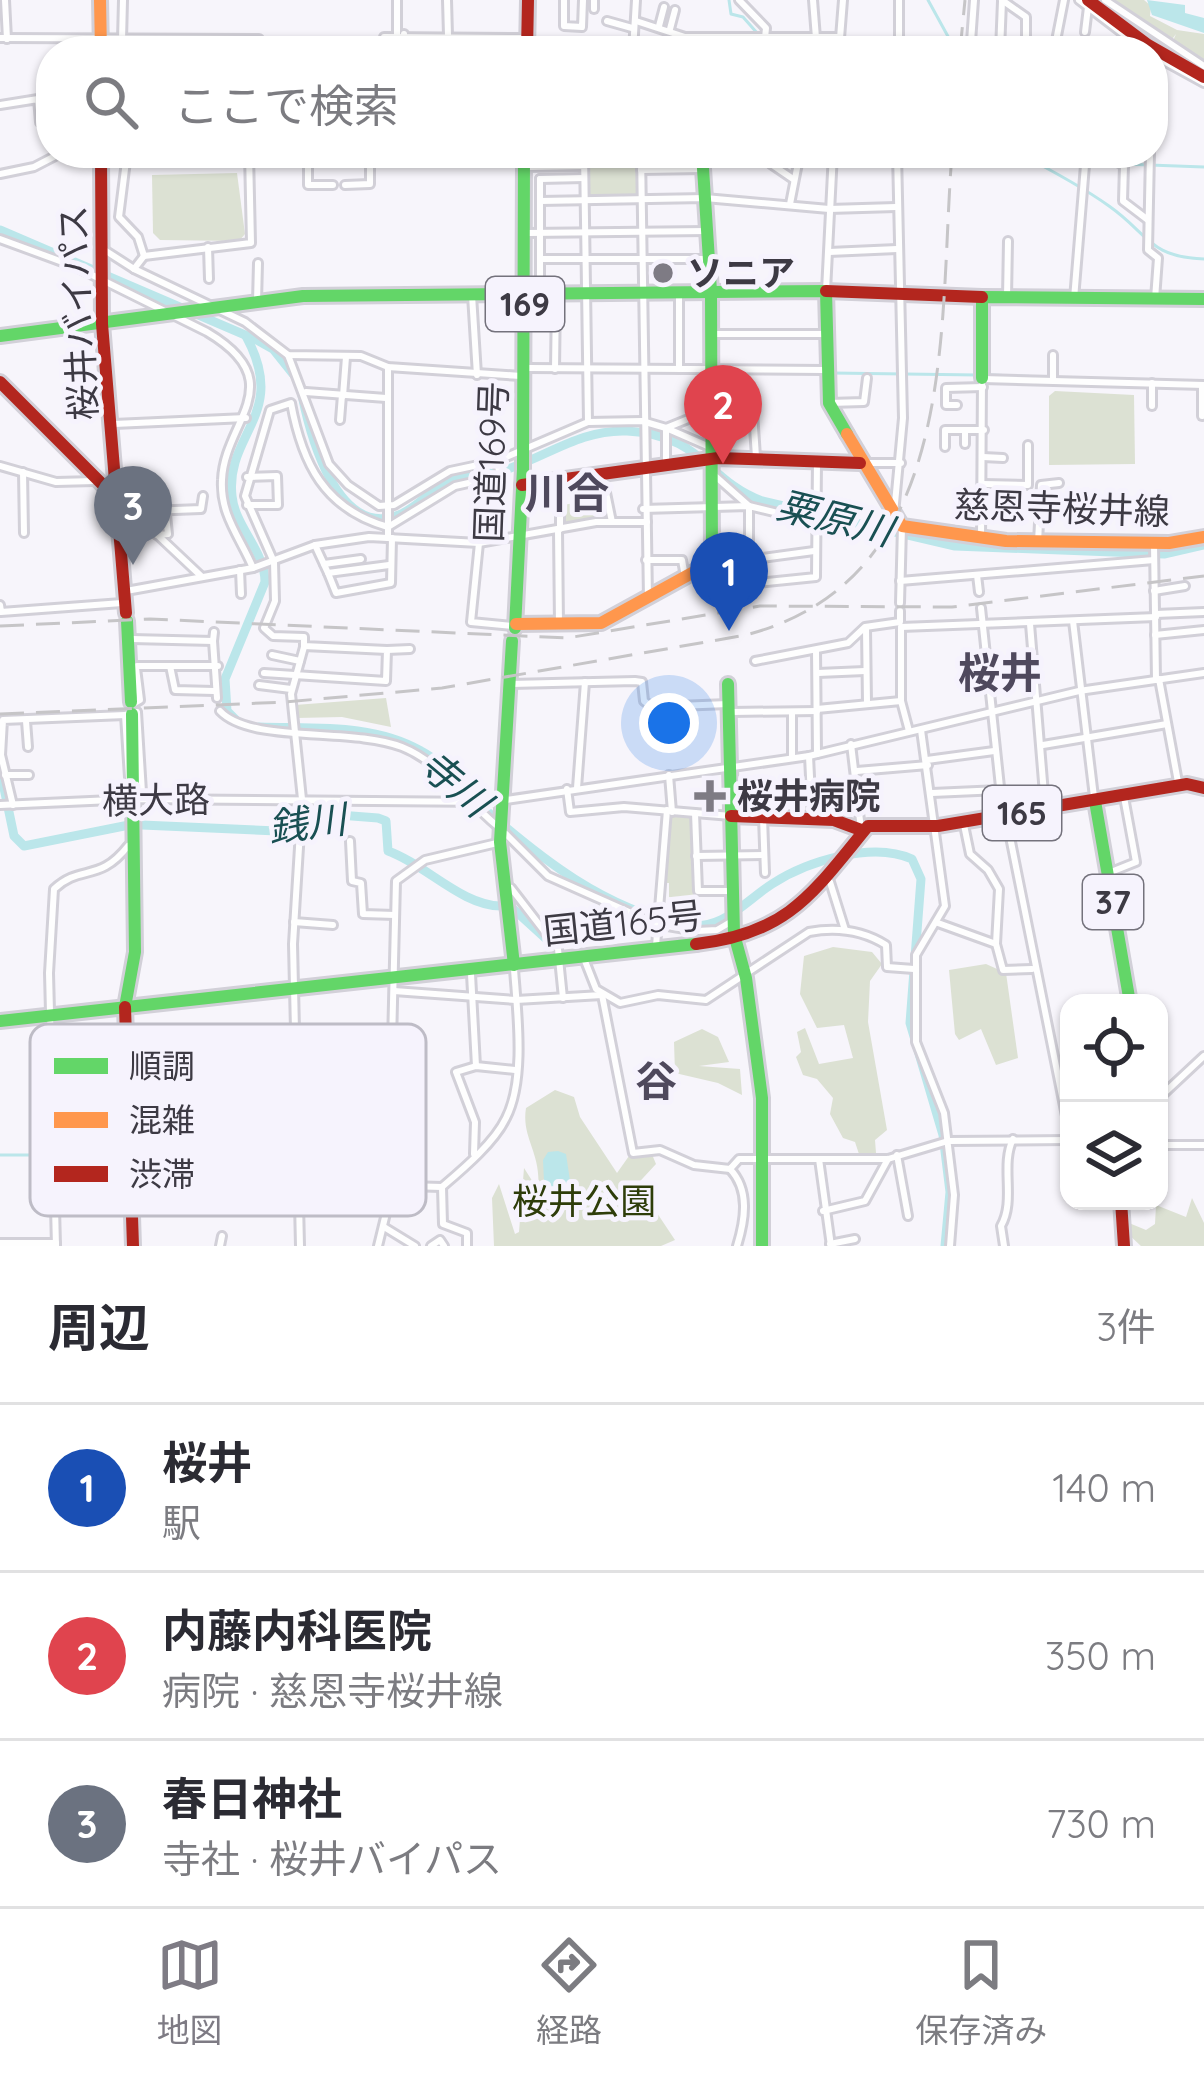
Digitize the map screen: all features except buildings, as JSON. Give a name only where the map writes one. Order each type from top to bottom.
[{"type":"main road","points":[[100,0],[100,36]]},
{"type":"main road","points":[[527,36],[528,0]]},
{"type":"main road","points":[[1092,1],[1146,36]]},
{"type":"main road","points":[[1168,51],[1204,74]]},
{"type":"main road","name":"桜井バイパス","points":[[101,168],[102,325],[120,489],[127,511],[135,952],[126,1024]]},
{"type":"main road","name":"国道169号","points":[[514,965],[499,818],[511,684],[524,372],[532,291],[524,232],[524,168]]},
{"type":"main road","points":[[703,169],[711,291],[712,562]]},
{"type":"main road","points":[[0,336],[256,302],[532,291],[1204,299]]},
{"type":"main road","points":[[826,291],[824,370],[829,403],[899,527]]},
{"type":"main road","points":[[982,297],[983,379]]},
{"type":"main road","points":[[0,382],[99,481],[120,489]]},
{"type":"main road","points":[[522,484],[713,458],[860,463]]},
{"type":"main road","name":"慈恩寺桜井線","points":[[899,527],[981,540],[1154,553],[1204,537]]},
{"type":"main road","points":[[514,630],[602,623],[712,562],[748,560]]},
{"type":"main road","points":[[728,685],[734,919],[763,1098],[762,1246]]},
{"type":"main road","points":[[1183,785],[1204,772]]},
{"type":"main road","name":"165","points":[[861,830],[881,824],[938,826],[1183,785],[1204,788]]},
{"type":"main road","name":"37","points":[[1095,801],[1128,994]]},
{"type":"main road","points":[[731,815],[812,818],[861,830]]},
{"type":"main road","name":"国道165号","points":[[0,1021],[295,989],[395,984],[471,970],[736,940],[793,914],[861,830]]},
{"type":"main road","points":[[1122,1210],[1124,1246]]},
{"type":"main road","name":"桜井バイパス","points":[[132,1216],[133,1246]]},
{"type":"street","points":[[5,0],[4,39],[36,39]]},
{"type":"street","points":[[122,36],[123,0]]},
{"type":"street","points":[[398,0],[400,34]]},
{"type":"street","points":[[447,0],[448,34]]},
{"type":"street","points":[[564,0],[564,26],[582,26],[583,0]]},
{"type":"street","points":[[634,36],[636,0]]},
{"type":"street","points":[[739,0],[766,28],[764,36]]},
{"type":"street","points":[[813,0],[816,36]]},
{"type":"street","points":[[840,36],[843,0]]},
{"type":"street","points":[[899,0],[899,36]]},
{"type":"street","points":[[971,36],[974,0]]},
{"type":"street","points":[[1000,36],[1002,0]]},
{"type":"street","points":[[1002,0],[1026,17],[1026,36]]},
{"type":"street","points":[[1056,36],[1064,0]]},
{"type":"street","points":[[1085,32],[1092,1]]},
{"type":"street","points":[[1092,1],[1125,36]]},
{"type":"street","points":[[659,26],[664,7]]},
{"type":"street","points":[[670,29],[675,10]]},
{"type":"street","points":[[607,21],[659,26],[683,36]]},
{"type":"street","points":[[389,36],[471,36]]},
{"type":"street","points":[[1168,60],[1204,74]]},
{"type":"street","points":[[0,105],[36,99]]},
{"type":"street","points":[[0,174],[36,166]]},
{"type":"street","points":[[125,168],[119,217],[138,237],[144,256]]},
{"type":"street","points":[[134,269],[144,256],[251,243],[249,168]]},
{"type":"street","points":[[308,168],[308,185],[333,185]]},
{"type":"street","points":[[345,185],[370,184],[370,168]]},
{"type":"street","points":[[526,168],[540,179],[584,178]]},
{"type":"street","points":[[584,168],[589,422]]},
{"type":"street","points":[[777,168],[793,179]]},
{"type":"street","points":[[790,204],[796,168]]},
{"type":"street","points":[[826,291],[832,168]]},
{"type":"street","points":[[897,168],[901,701],[909,731]]},
{"type":"street","points":[[1074,298],[1086,168]]},
{"type":"street","points":[[1123,168],[1123,201],[1148,220]]},
{"type":"street","points":[[1150,168],[1148,245],[1158,258],[1155,299]]},
{"type":"street","points":[[648,598],[640,368],[641,170],[703,169]]},
{"type":"street","points":[[532,291],[540,259],[540,179]]},
{"type":"street","points":[[540,201],[705,198],[829,208],[897,207]]},
{"type":"street","points":[[524,232],[707,231]]},
{"type":"street","points":[[0,238],[76,267],[226,344],[248,382],[246,418],[221,484],[226,519],[254,568]]},
{"type":"street","points":[[1007,241],[1007,298]]},
{"type":"street","points":[[208,247],[209,279]]},
{"type":"street","points":[[827,252],[897,249]]},
{"type":"street","points":[[102,250],[272,338],[288,356],[306,392],[315,435],[328,464],[348,485],[388,508]]},
{"type":"street","points":[[540,259],[709,259]]},
{"type":"street","points":[[256,302],[258,263]]},
{"type":"street","points":[[555,369],[556,291]]},
{"type":"street","points":[[679,292],[679,369]]},
{"type":"street","points":[[472,293],[477,375]]},
{"type":"street","points":[[711,334],[825,334]]},
{"type":"street","points":[[1053,355],[1053,378]]},
{"type":"street","points":[[288,356],[370,357],[388,367],[477,375],[555,369],[824,370]]},
{"type":"street","points":[[340,419],[346,357]]},
{"type":"street","points":[[315,545],[336,593],[391,583],[388,367]]},
{"type":"street","points":[[829,403],[864,402],[867,378]]},
{"type":"street","points":[[957,405],[946,405],[946,388],[983,379],[1053,378],[1203,385],[1202,416]]},
{"type":"street","points":[[981,540],[983,379]]},
{"type":"street","points":[[1152,383],[1152,406]]},
{"type":"street","points":[[306,392],[386,398]]},
{"type":"street","points":[[295,1024],[294,922],[302,799],[291,689],[304,637],[273,636],[263,628],[275,601],[272,562],[247,506],[247,477],[270,410],[291,403],[302,451],[320,485],[356,515],[388,526]]},
{"type":"street","points":[[666,428],[712,412],[754,412],[756,457]]},
{"type":"street","points":[[114,424],[246,418]]},
{"type":"street","points":[[388,508],[450,471],[523,458],[589,422],[642,423],[666,428],[713,458],[749,506],[748,560],[814,550]]},
{"type":"street","points":[[666,428],[666,464]]},
{"type":"street","points":[[945,447],[945,430],[984,430]]},
{"type":"street","points":[[965,430],[965,444]]},
{"type":"street","points":[[983,484],[1028,485],[1028,445]]},
{"type":"street","points":[[983,457],[1004,458]]},
{"type":"street","points":[[748,584],[815,577],[817,458]]},
{"type":"street","points":[[388,526],[443,492],[500,475],[497,462]]},
{"type":"street","points":[[860,463],[901,463]]},
{"type":"street","points":[[0,466],[56,482],[99,481]]},
{"type":"street","points":[[23,472],[24,533]]},
{"type":"street","points":[[602,473],[612,522]]},
{"type":"street","points":[[247,477],[277,476],[278,505],[247,506]]},
{"type":"street","points":[[559,625],[560,480]]},
{"type":"street","points":[[1038,542],[1041,485],[1058,483]]},
{"type":"street","points":[[127,511],[201,509],[202,496]]},
{"type":"street","points":[[644,508],[749,506],[815,520]]},
{"type":"street","points":[[127,511],[201,576]]},
{"type":"street","points":[[158,535],[168,534],[166,515]]},
{"type":"street","points":[[128,620],[140,700],[128,704],[122,633],[128,620],[201,576],[254,568],[315,545],[390,538],[479,543],[612,522],[647,522]]},
{"type":"street","points":[[479,543],[471,622],[514,630]]},
{"type":"street","points":[[900,581],[1154,553],[1157,680],[1183,785]]},
{"type":"street","points":[[326,569],[361,559]]},
{"type":"street","points":[[646,560],[682,560],[685,577]]},
{"type":"street","points":[[326,569],[391,564]]},
{"type":"street","points":[[240,571],[241,594]]},
{"type":"street","points":[[977,575],[979,592]]},
{"type":"street","points":[[1154,591],[1185,586]]},
{"type":"street","points":[[0,605],[1,612],[128,620],[214,641]]},
{"type":"street","points":[[981,608],[988,713],[1000,790],[1032,969],[1063,1102]]},
{"type":"street","points":[[754,661],[851,642],[866,627],[1030,624],[1204,612]]},
{"type":"street","points":[[1073,621],[1095,801]]},
{"type":"street","points":[[1030,624],[1045,809]]},
{"type":"street","points":[[866,627],[867,703]]},
{"type":"street","points":[[1155,635],[1204,631]]},
{"type":"street","points":[[170,666],[175,690],[216,694],[214,632]]},
{"type":"street","points":[[304,646],[410,649]]},
{"type":"street","points":[[812,818],[816,649]]},
{"type":"street","points":[[264,673],[386,681],[386,650]]},
{"type":"street","points":[[272,655],[300,661]]},
{"type":"street","points":[[136,666],[218,666]]},
{"type":"street","points":[[818,673],[865,671]]},
{"type":"street","name":"横大路","points":[[8,805],[135,798],[471,803],[499,818],[567,789],[813,756],[1079,691],[1204,673]]},
{"type":"street","points":[[577,788],[585,682]]},
{"type":"street","points":[[511,684],[642,682],[644,701],[652,706],[791,712],[901,701]]},
{"type":"street","points":[[259,686],[291,689]]},
{"type":"street","points":[[8,805],[1,723],[129,710]]},
{"type":"street","points":[[220,711],[240,725],[360,735],[403,748],[471,803],[499,818],[548,876],[656,923],[698,931],[717,930],[734,919]]},
{"type":"street","points":[[791,712],[792,758]]},
{"type":"street","points":[[26,719],[28,747]]},
{"type":"street","points":[[1043,745],[1167,724]]},
{"type":"street","points":[[921,730],[938,826],[945,906],[912,969],[917,1052],[944,1113],[954,1195],[950,1246]]},
{"type":"street","points":[[851,744],[861,830]]},
{"type":"street","points":[[856,771],[994,752]]},
{"type":"street","points":[[5,775],[29,775]]},
{"type":"street","points":[[656,950],[669,775]]},
{"type":"street","points":[[567,789],[570,812],[731,815]]},
{"type":"street","points":[[932,793],[1000,790]]},
{"type":"street","points":[[1107,873],[1136,862],[1124,796]]},
{"type":"street","points":[[695,813],[698,891],[733,896]]},
{"type":"street","points":[[763,817],[765,873]]},
{"type":"street","points":[[394,1024],[396,881],[499,818]]},
{"type":"street","points":[[964,822],[970,854],[988,870],[999,889],[996,944],[1003,970],[1032,969]]},
{"type":"street","points":[[50,1024],[54,890],[66,879],[112,867],[135,839]]},
{"type":"street","points":[[350,841],[352,881],[362,883],[363,914],[395,915]]},
{"type":"street","points":[[696,856],[764,856]]},
{"type":"street","points":[[831,870],[845,929]]},
{"type":"street","points":[[504,883],[521,896],[534,924],[563,960],[563,998]]},
{"type":"street","points":[[294,922],[333,925]]},
{"type":"street","points":[[938,923],[996,944]]},
{"type":"street","points":[[395,984],[474,998],[602,994],[620,1004],[658,995],[706,1000],[809,932],[845,929],[886,945],[886,967],[912,969]]},
{"type":"street","points":[[585,957],[585,968],[602,994],[633,1153],[660,1150],[694,1165],[716,1163],[730,1169],[743,1194],[745,1221],[737,1246]]},
{"type":"street","points":[[467,1246],[467,1233],[442,1224],[442,1187],[497,1131],[510,1107],[515,1070],[514,965]]},
{"type":"street","points":[[471,970],[476,1066]]},
{"type":"street","points":[[1168,1090],[1204,1056]]},
{"type":"street","points":[[474,1155],[475,1133],[456,1072],[476,1066],[515,1070]]},
{"type":"street","points":[[475,1133],[497,1131]]},
{"type":"street","points":[[1004,1246],[1001,1226],[1007,1216],[1007,1153],[1013,1138]]},
{"type":"street","points":[[730,1169],[739,1159],[888,1159],[944,1142],[1060,1140]]},
{"type":"street","points":[[1168,1145],[1204,1145]]},
{"type":"street","points":[[898,1155],[908,1216]]},
{"type":"street","points":[[820,1159],[823,1211],[831,1245],[855,1239]]},
{"type":"street","points":[[823,1211],[865,1201],[888,1159]]},
{"type":"street","points":[[426,1187],[442,1187]]},
{"type":"street","points":[[300,1216],[300,1246]]},
{"type":"street","points":[[378,1246],[385,1216]]},
{"type":"street","points":[[384,1227],[415,1246]]},
{"type":"street","points":[[220,1246],[222,1236]]},
{"type":"street","points":[[430,1246],[440,1240],[444,1246]]},
{"type":"street","points":[[0,1244],[56,1245]]},
{"type":"green space","points":[[1112,0],[1144,0],[1151,6],[1150,16],[1177,30],[1204,34],[1204,61],[1172,43],[1176,34],[1170,42],[1168,36]]},
{"type":"green space","points":[[587,168],[639,168],[638,199],[587,199]]},
{"type":"green space","points":[[237,173],[245,234],[239,241],[160,240],[153,233],[152,175]]},
{"type":"green space","points":[[1055,391],[1134,395],[1135,464],[1049,465],[1049,396]]},
{"type":"green space","points":[[605,498],[607,520],[563,526],[563,505]]},
{"type":"green space","points":[[386,698],[391,727],[342,717],[297,718],[295,705]]},
{"type":"green space","points":[[693,816],[696,902],[669,897],[669,883],[664,883],[666,817]]},
{"type":"green space","points":[[833,947],[872,952],[882,964],[870,981],[868,1022],[887,1130],[875,1140],[876,1153],[860,1157],[855,1142],[843,1138],[830,1114],[833,1098],[817,1079],[803,1075],[796,1057],[801,1052],[797,1032],[805,1028],[819,1064],[853,1058],[844,1025],[817,1028],[800,994],[804,956]]},
{"type":"green space","points":[[986,964],[1006,973],[1018,1058],[996,1065],[981,1029],[959,1040],[955,1034],[949,970]]},
{"type":"green space","points":[[702,1029],[718,1037],[729,1062],[699,1066],[740,1069],[742,1095],[718,1083],[675,1073],[674,1042]]},
{"type":"green space","name":"桜井公園","points":[[555,1090],[574,1097],[580,1117],[617,1173],[629,1156],[651,1152],[656,1164],[631,1191],[644,1210],[657,1213],[675,1240],[661,1246],[494,1246],[492,1198],[499,1184],[515,1234],[519,1232],[524,1168],[538,1190],[526,1108]]},
{"type":"green space","points":[[1192,1198],[1204,1223],[1204,1246],[1141,1246],[1126,1232],[1129,1223],[1146,1230],[1155,1224],[1156,1210],[1186,1217]]},
{"type":"water","points":[[1147,0],[1185,5],[1185,13],[1204,18],[1204,33],[1152,15]]},
{"type":"water","points":[[548,1152],[566,1154],[572,1194],[567,1201],[545,1204],[543,1160]]},
{"type":"waterway","points":[[729,0],[731,14],[743,17],[758,34]]},
{"type":"waterway","points":[[928,0],[948,36]]},
{"type":"waterway","points":[[1168,166],[1204,167]]},
{"type":"waterway","points":[[1046,168],[1122,216],[1160,249],[1204,259]]},
{"type":"waterway","name":"寺川","points":[[0,230],[257,340],[273,349],[293,374]]},
{"type":"waterway","name":"寺川","points":[[237,721],[227,711],[225,679],[265,582],[232,496],[232,474],[259,405],[261,385],[246,336]]},
{"type":"waterway","points":[[832,373],[978,375]]},
{"type":"waterway","points":[[988,375],[1098,379]]},
{"type":"waterway","name":"粟原川","points":[[302,395],[330,479],[359,512],[377,519],[405,512],[450,480],[514,467],[592,435],[627,431],[652,434],[688,449],[728,482],[762,501],[955,546],[1164,554],[1204,545]]},
{"type":"waterway","name":"寺川","points":[[259,727],[342,729],[402,742],[438,762],[503,825],[575,879],[627,907],[684,925],[721,920],[772,884],[821,861],[879,852],[912,859],[921,879],[910,1023],[943,1135],[950,1192],[945,1246]]},
{"type":"waterway","name":"銭川","points":[[0,769],[14,836],[24,846],[129,825]]},
{"type":"waterway","name":"銭川","points":[[142,825],[277,831],[297,818],[326,814],[378,818],[386,821],[388,851],[472,899],[501,906]]},
{"type":"waterway","name":"銭川","points":[[510,906],[555,947]]},
{"type":"waterway","points":[[0,1155],[30,1155]]},
{"type":"railway","points":[[961,36],[965,0]]},
{"type":"railway","points":[[0,714],[285,702],[442,688],[746,635],[816,605],[867,560],[902,504],[925,439],[938,368],[951,168]]},
{"type":"railway","points":[[0,626],[150,619],[567,638],[760,606],[952,607],[1204,576]]},
{"type":"traffic: fast","points":[[515,628],[523,469],[524,168]]},
{"type":"traffic: fast","points":[[703,168],[711,291],[712,562]]},
{"type":"traffic: fast","points":[[0,336],[303,296],[826,291],[829,403],[847,434]]},
{"type":"traffic: fast","points":[[982,378],[982,297],[1204,299]]},
{"type":"traffic: fast","points":[[127,621],[131,702]]},
{"type":"traffic: fast","points":[[512,641],[500,842],[514,965]]},
{"type":"traffic: fast","points":[[728,684],[734,934],[746,978],[762,1098],[762,1246]]},
{"type":"traffic: fast","points":[[125,1007],[135,952],[132,714]]},
{"type":"traffic: fast","points":[[1095,801],[1128,994]]},
{"type":"traffic: fast","points":[[0,1021],[696,944]]},
{"type":"traffic: slow","points":[[100,0],[101,36]]},
{"type":"traffic: slow","points":[[847,434],[902,526],[1006,541],[1169,543],[1204,537]]},
{"type":"traffic: slow","points":[[516,624],[601,623],[712,562],[746,562]]},
{"type":"traffic: jam","points":[[527,36],[528,0]]},
{"type":"traffic: jam","points":[[1088,0],[1136,36]]},
{"type":"traffic: jam","points":[[1168,56],[1204,77]]},
{"type":"traffic: jam","points":[[101,168],[102,324],[126,613]]},
{"type":"traffic: jam","points":[[826,291],[982,297]]},
{"type":"traffic: jam","points":[[0,382],[103,485],[119,489]]},
{"type":"traffic: jam","points":[[522,485],[718,458],[860,463]]},
{"type":"traffic: jam","points":[[696,944],[728,939],[776,920],[814,890],[868,826],[938,826],[1187,784],[1204,788]]},
{"type":"traffic: jam","points":[[731,816],[834,820],[861,830]]},
{"type":"traffic: jam","points":[[125,1007],[126,1024]]},
{"type":"traffic: jam","points":[[1122,1210],[1124,1246]]},
{"type":"traffic: jam","points":[[132,1216],[133,1246]]},
{"type":"place","name":"ソニア","points":[[663,273]]},
{"type":"place","name":"内藤内科医院","points":[[723,464]]},
{"type":"place","name":"春日神社","points":[[133,565]]},
{"type":"place","name":"桜井","points":[[729,631]]},
{"type":"place","name":"桜井病院","points":[[710,796]]},
{"type":"district","name":"川合","points":[[567,493]]},
{"type":"district","name":"桜井","points":[[1000,673]]},
{"type":"district","name":"谷","points":[[656,1081]]}]
